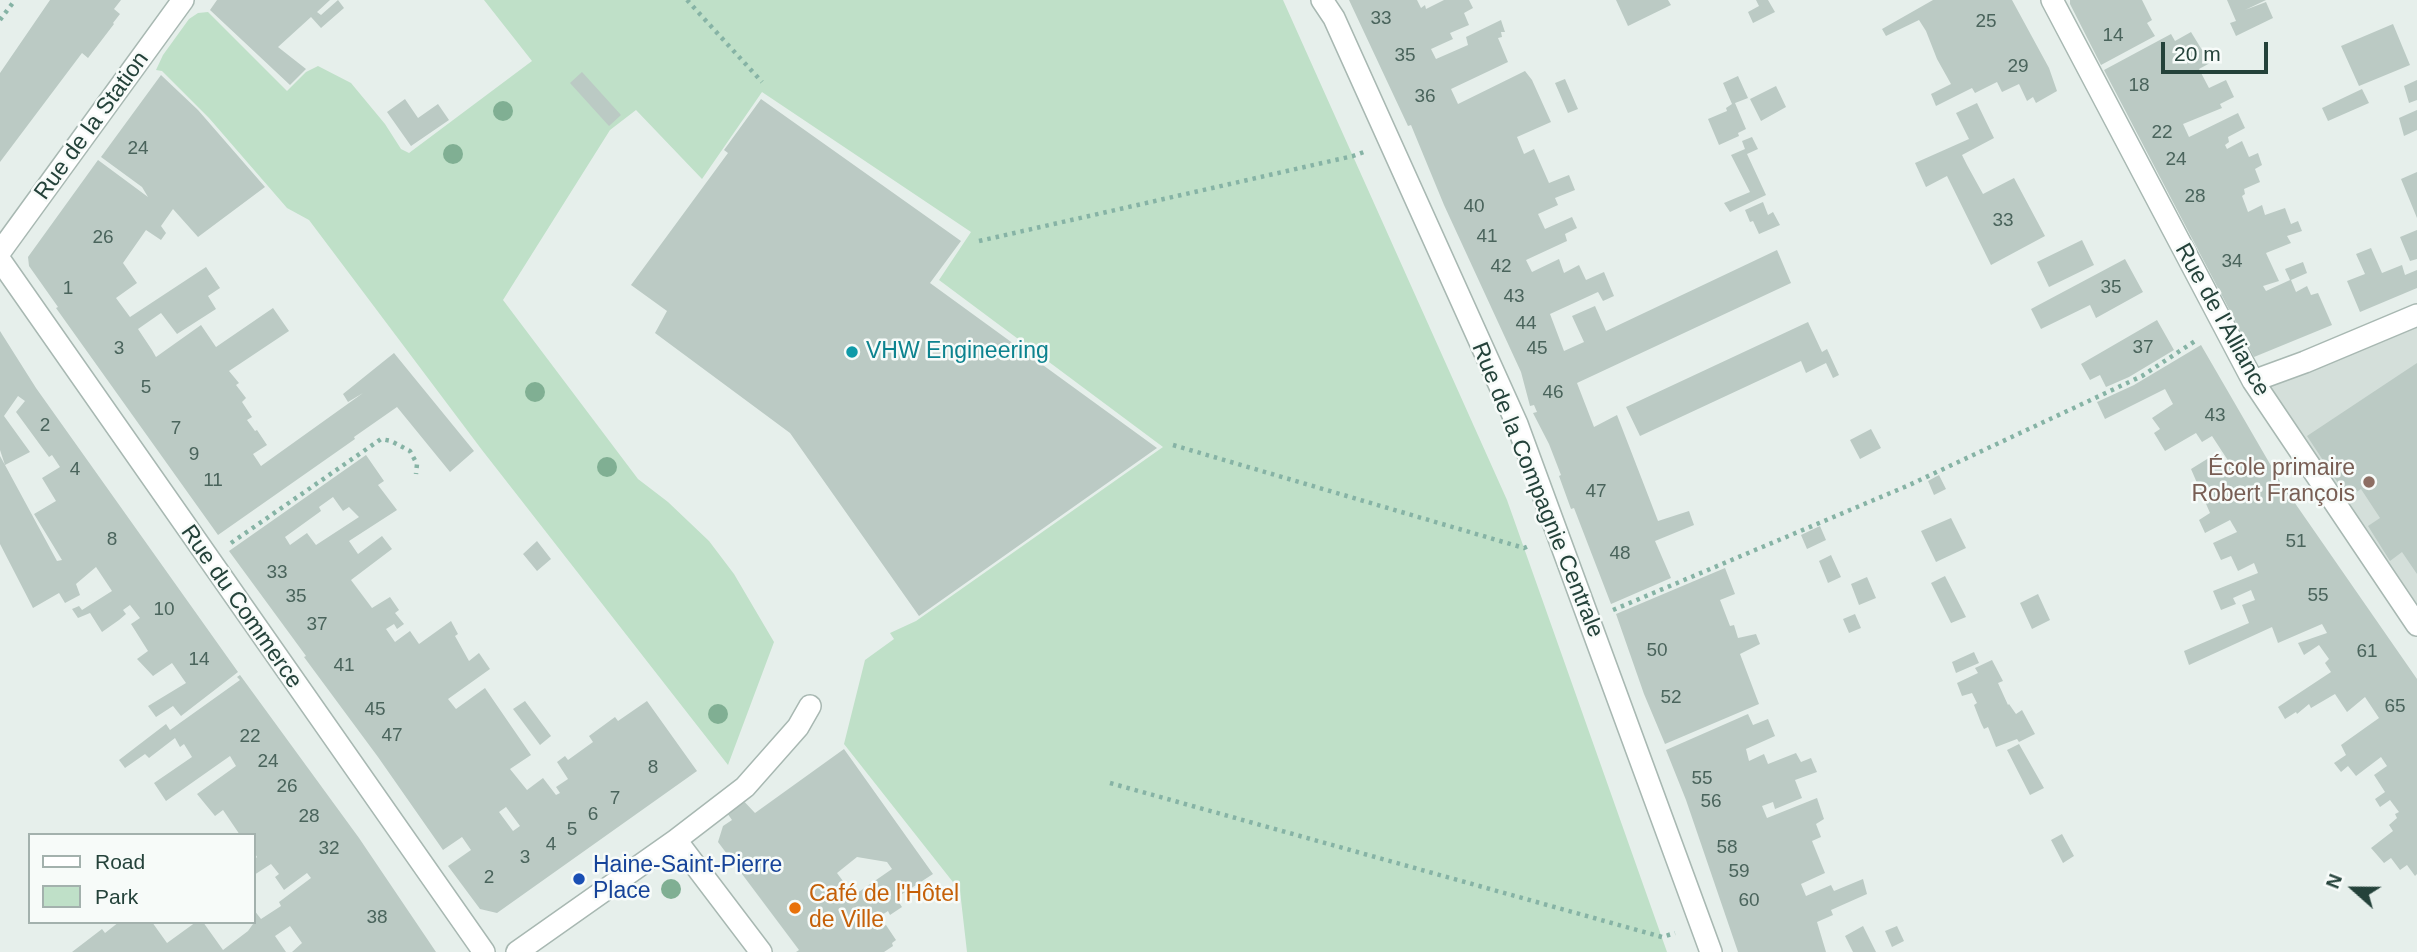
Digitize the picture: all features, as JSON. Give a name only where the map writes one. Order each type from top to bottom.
[{"type":"street","name":"Rue de la Station","points":[[0,252],[183,0]]},
{"type":"street","name":"Rue de la Compagnie Centrale","points":[[1322,0],[1334,18],[1517,424],[1711,952]]},
{"type":"street","name":"Rue de l'Alliance","points":[[2052,0],[2253,381],[2417,625]]},
{"type":"street","name":"Rue du Commerce","points":[[0,260],[484,952]]},
{"type":"street","points":[[2253,381],[2417,315]]},
{"type":"street","points":[[517,952],[745,788],[798,727],[810,706]]},
{"type":"street","points":[[676,840],[761,952]]},
{"type":"path","points":[[0,20],[15,0]]},
{"type":"path","points":[[687,0],[762,82]]},
{"type":"path","points":[[979,241],[1353,156],[1389,141]]},
{"type":"path","points":[[1590,620],[1931,475],[2142,376],[2223,323]]},
{"type":"path","points":[[207,559],[382,439],[410,451],[417,464],[416,474]]},
{"type":"path","points":[[1173,445],[1524,548],[1556,534]]},
{"type":"path","points":[[1110,783],[1662,937],[1700,925]]},
{"type":"shaded area","name":"École primaire Robert François","points":[[2417,315],[2417,625],[2253,381]]},
{"type":"green space","points":[[484,0],[1283,0],[1507,500],[1667,952],[967,952],[960,891],[844,744],[865,660],[894,639],[890,633],[916,621],[1163,447],[939,280],[971,232],[762,92],[702,179],[636,110],[610,130],[503,300],[638,479],[668,502],[709,541],[734,574],[774,642],[728,765],[482,450],[309,220],[287,208],[209,118],[162,71],[156,70],[163,55],[189,19],[198,13],[208,12],[287,91],[306,72],[318,66],[351,83],[385,124],[401,149],[409,153],[532,61]]},
{"type":"building","points":[[50,0],[121,0],[114,9],[120,14],[88,58],[82,53],[0,162],[0,73]]},
{"type":"building","points":[[217,0],[330,0],[317,12],[321,15],[338,0],[344,8],[321,28],[311,17],[278,47],[306,69],[290,85],[210,10]]},
{"type":"building","points":[[1349,0],[1417,0],[1421,8],[1425,5],[1426,9],[1444,0],[1469,0],[1473,8],[1464,13],[1469,25],[1450,33],[1453,39],[1431,49],[1436,59],[1468,45],[1466,37],[1501,20],[1505,32],[1501,32],[1502,37],[1498,38],[1508,62],[1451,89],[1458,104],[1525,71],[1532,80],[1551,122],[1517,137],[1524,154],[1534,149],[1549,183],[1569,175],[1575,190],[1555,198],[1558,205],[1538,214],[1545,229],[1572,217],[1577,228],[1565,234],[1567,241],[1526,260],[1532,272],[1559,259],[1564,273],[1579,265],[1586,280],[1604,272],[1614,296],[1603,301],[1598,292],[1550,314],[1564,351],[1584,342],[1572,316],[1595,306],[1606,331],[1777,250],[1791,283],[1577,383],[1594,427],[1617,415],[1658,521],[1689,511],[1694,525],[1655,541],[1671,578],[1611,604],[1574,508],[1571,509],[1549,444],[1533,413],[1537,412],[1534,405],[1530,406],[1521,372],[1444,205],[1411,125],[1408,126]]},
{"type":"building","points":[[1616,0],[1668,0],[1671,5],[1628,26]]},
{"type":"building","points":[[1756,0],[1768,0],[1775,12],[1753,23],[1748,12],[1759,6]]},
{"type":"building","points":[[1933,0],[2012,0],[2049,68],[2057,91],[2036,103],[2033,97],[2027,101],[2019,84],[2002,92],[1997,82],[1975,93],[1972,88],[1936,106],[1931,94],[1951,84],[1919,20],[1886,36],[1882,29]]},
{"type":"building","points":[[2070,0],[2142,0],[2152,20],[2147,23],[2155,36],[2101,65]]},
{"type":"building","points":[[2227,0],[2266,0],[2245,10],[2266,2],[2273,18],[2236,36],[2230,23],[2236,21]]},
{"type":"building","points":[[2393,24],[2410,65],[2359,86],[2341,46]]},
{"type":"building","points":[[2191,32],[2210,63],[2199,69],[2209,88],[2226,80],[2234,97],[2220,104],[2222,108],[2183,124],[2189,137],[2238,113],[2245,128],[2228,137],[2229,142],[2225,145],[2227,149],[2242,141],[2249,157],[2258,153],[2262,165],[2255,169],[2260,182],[2244,189],[2245,194],[2242,196],[2248,212],[2262,205],[2265,215],[2285,208],[2291,224],[2298,221],[2302,231],[2287,236],[2291,243],[2266,253],[2279,281],[2263,286],[2266,291],[2290,280],[2285,269],[2303,262],[2307,273],[2291,280],[2296,292],[2307,286],[2311,295],[2318,293],[2332,325],[2254,357],[2104,70],[2171,34],[2175,41]]},
{"type":"building","points":[[582,72],[621,115],[609,126],[570,83]]},
{"type":"building","points":[[161,75],[198,110],[265,187],[198,237],[173,209],[161,226],[166,233],[161,240],[146,230],[123,263],[137,283],[116,298],[130,317],[206,267],[220,288],[208,296],[216,309],[177,334],[161,313],[138,329],[156,357],[201,325],[216,347],[273,308],[289,331],[229,371],[246,398],[242,402],[252,417],[247,420],[267,445],[253,454],[261,466],[363,393],[348,402],[343,394],[394,353],[474,451],[450,472],[397,407],[218,535],[29,266],[28,257],[98,160],[148,197],[142,187],[101,157]]},
{"type":"building","points":[[1738,76],[1748,98],[1735,103],[1746,129],[1738,133],[1739,136],[1719,145],[1708,119],[1727,111],[1726,108],[1732,104],[1723,83]]},
{"type":"building","points":[[1565,79],[1578,109],[1568,113],[1555,83]]},
{"type":"building","points":[[2417,80],[2417,100],[2409,103],[2404,86]]},
{"type":"building","points":[[1776,86],[1786,107],[1761,121],[1750,99]]},
{"type":"building","points":[[2362,89],[2369,103],[2328,121],[2322,108]]},
{"type":"building","points":[[405,99],[418,118],[438,104],[449,120],[411,146],[387,112]]},
{"type":"building","name":"VHW Engineering","points":[[761,99],[961,241],[930,283],[1157,448],[919,616],[790,433],[655,333],[667,311],[631,285],[728,153],[724,150]]},
{"type":"building","points":[[1977,103],[1994,138],[1962,155],[1967,165],[1983,194],[2014,178],[2045,236],[1991,265],[1947,176],[1926,187],[1915,163],[1969,139],[1956,113]]},
{"type":"building","points":[[2417,110],[2417,130],[2404,136],[2399,118]]},
{"type":"building","points":[[1752,137],[1758,149],[1747,154],[1766,195],[1730,212],[1724,203],[1750,192],[1731,155],[1745,149],[1742,141]]},
{"type":"building","points":[[2417,172],[2417,218],[2401,179]]},
{"type":"building","points":[[1763,202],[1768,215],[1773,212],[1780,225],[1759,234],[1745,210]]},
{"type":"building","points":[[2417,230],[2417,259],[2410,261],[2400,237]]},
{"type":"building","points":[[2082,240],[2094,265],[2049,287],[2037,262]]},
{"type":"building","points":[[2371,248],[2382,273],[2402,265],[2405,275],[2417,270],[2417,288],[2360,312],[2347,281],[2365,274],[2356,254]]},
{"type":"building","points":[[2125,259],[2143,292],[2096,318],[2090,305],[2041,329],[2031,309]]},
{"type":"building","points":[[2157,320],[2174,350],[2129,377],[2106,387],[2100,375],[2090,380],[2081,364]]},
{"type":"building","points":[[1808,322],[1822,352],[1827,349],[1839,375],[1833,378],[1826,363],[1806,373],[1801,361],[1640,436],[1626,407]]},
{"type":"building","points":[[0,331],[36,388],[238,672],[181,716],[173,706],[156,717],[148,706],[186,683],[172,663],[153,676],[137,659],[148,651],[131,624],[140,618],[130,605],[123,610],[126,614],[102,632],[90,613],[78,618],[72,609],[79,606],[82,610],[112,591],[96,567],[76,584],[80,595],[65,603],[59,593],[33,608],[0,544],[0,456],[5,465],[0,450]],"holes":[[[18,396],[25,401],[16,412],[49,457],[52,455],[60,467],[42,478],[56,501],[34,514],[62,560],[57,561],[5,465],[30,452],[4,416]]]},
{"type":"building","points":[[2201,345],[2281,483],[2417,679],[2415,876],[2407,865],[2400,870],[2391,858],[2384,863],[2371,848],[2393,831],[2389,825],[2399,812],[2390,800],[2380,807],[2375,799],[2385,792],[2374,775],[2387,766],[2381,757],[2356,776],[2348,766],[2341,772],[2334,763],[2346,755],[2341,745],[2379,718],[2365,697],[2347,712],[2335,694],[2311,708],[2309,704],[2297,714],[2296,712],[2285,719],[2278,707],[2331,672],[2325,663],[2329,659],[2319,645],[2304,655],[2298,643],[2327,633],[2322,624],[2278,643],[2272,627],[2189,665],[2184,651],[2249,623],[2242,605],[2255,600],[2251,590],[2233,598],[2236,604],[2221,610],[2213,591],[2258,573],[2254,563],[2238,571],[2231,556],[2221,560],[2213,543],[2237,532],[2230,520],[2205,533],[2199,520],[2210,513],[2191,469],[2212,456],[2220,467],[2229,462],[2212,436],[2202,442],[2196,433],[2165,451],[2154,433],[2160,429],[2152,418],[2173,404],[2165,389],[2105,419],[2097,402],[2134,385]]},
{"type":"building","points":[[2417,363],[2417,574],[2402,552],[2390,561],[2368,526],[2380,518],[2361,489],[2348,498],[2307,436]]},
{"type":"building","points":[[1871,429],[1881,448],[1860,459],[1850,440]]},
{"type":"building","points":[[366,455],[384,481],[378,485],[397,510],[349,541],[358,554],[382,536],[392,549],[351,580],[372,608],[390,597],[399,610],[395,613],[404,624],[397,629],[394,624],[386,629],[395,642],[410,631],[419,644],[451,621],[458,634],[455,636],[469,661],[479,653],[490,669],[448,699],[456,709],[485,688],[531,755],[510,769],[527,790],[543,778],[556,795],[560,793],[556,787],[568,779],[557,762],[565,756],[568,760],[593,742],[589,736],[615,717],[618,721],[647,701],[697,771],[497,913],[480,909],[448,866],[471,850],[462,837],[443,850],[229,551]],"holes":[[[333,497],[343,511],[349,507],[359,517],[316,545],[307,533],[290,545],[285,537],[321,511],[319,507]],[[506,807],[520,826],[513,831],[499,812]]]},
{"type":"building","points":[[1939,475],[1946,489],[1934,495],[1928,481]]},
{"type":"building","points":[[1951,518],[1966,548],[1936,562],[1921,531]]},
{"type":"building","points":[[1820,526],[1826,540],[1807,549],[1801,535]]},
{"type":"building","points":[[537,541],[551,559],[537,571],[523,554]]},
{"type":"building","points":[[1831,555],[1841,577],[1828,583],[1819,561]]},
{"type":"building","points":[[1725,568],[1735,594],[1720,600],[1730,626],[1734,625],[1738,638],[1756,634],[1760,644],[1740,654],[1759,704],[1665,744],[1616,614]]},
{"type":"building","points":[[1945,576],[1966,617],[1951,623],[1931,583]]},
{"type":"building","points":[[1867,577],[1876,598],[1859,605],[1851,584]]},
{"type":"building","points":[[2038,594],[2050,620],[2032,629],[2020,603]]},
{"type":"building","points":[[1855,614],[1861,628],[1849,633],[1843,619]]},
{"type":"building","points":[[1974,652],[1979,663],[1956,673],[1952,662]]},
{"type":"building","points":[[1992,660],[2003,681],[1998,683],[2008,705],[2016,714],[2022,710],[2035,734],[2019,742],[2017,739],[1996,747],[1988,727],[1984,729],[1981,723],[1972,693],[1962,696],[1957,683],[1978,673],[1975,668]]},
{"type":"building","points":[[240,675],[359,838],[436,952],[292,952],[302,943],[290,926],[275,936],[286,952],[72,952],[102,929],[105,933],[116,924],[153,924],[167,943],[193,924],[204,924],[223,950],[256,924],[256,913],[261,919],[281,906],[279,902],[311,878],[307,873],[284,890],[275,877],[279,874],[271,864],[256,874],[256,833],[239,833],[223,810],[215,816],[197,794],[236,766],[230,756],[166,801],[154,783],[192,757],[184,744],[180,747],[175,738],[149,758],[145,754],[125,768],[119,760],[166,724],[170,730],[240,680],[237,677]]},
{"type":"building","points":[[525,701],[551,736],[540,745],[513,709]]},
{"type":"building","points":[[1748,714],[1753,725],[1768,719],[1775,736],[1746,749],[1749,761],[1764,754],[1768,764],[1796,753],[1801,762],[1811,758],[1817,772],[1795,780],[1802,798],[1775,809],[1773,802],[1762,806],[1767,818],[1817,798],[1824,819],[1816,824],[1821,837],[1812,841],[1825,873],[1801,884],[1806,896],[1831,885],[1834,891],[1863,879],[1867,894],[1831,910],[1833,915],[1817,922],[1826,952],[1738,952],[1666,750]]},
{"type":"building","points":[[2019,744],[2044,788],[2030,795],[2007,750]]},
{"type":"building","points":[[844,749],[933,874],[896,898],[902,907],[890,915],[888,911],[871,922],[877,930],[886,925],[896,940],[892,943],[893,946],[884,952],[796,952],[799,950],[718,842],[723,826],[732,820],[725,810],[739,796],[755,813]],"holes":[[[857,857],[887,862],[892,869],[850,898],[843,888],[846,885],[837,873]]]},
{"type":"building","points":[[2062,834],[2074,856],[2063,863],[2051,840]]},
{"type":"building","points":[[1863,926],[1876,952],[1853,952],[1845,936]]},
{"type":"building","points":[[1897,926],[1904,941],[1892,947],[1885,931]]},
{"type":"place","name":"VHW Engineering","points":[[852,352]]},
{"type":"place","name":"École primaire Robert François","points":[[2369,482]]},
{"type":"place","name":"Haine-Saint-Pierre Place","points":[[579,879]]},
{"type":"place","name":"Café de l'Hôtel de Ville","points":[[795,908]]}]
